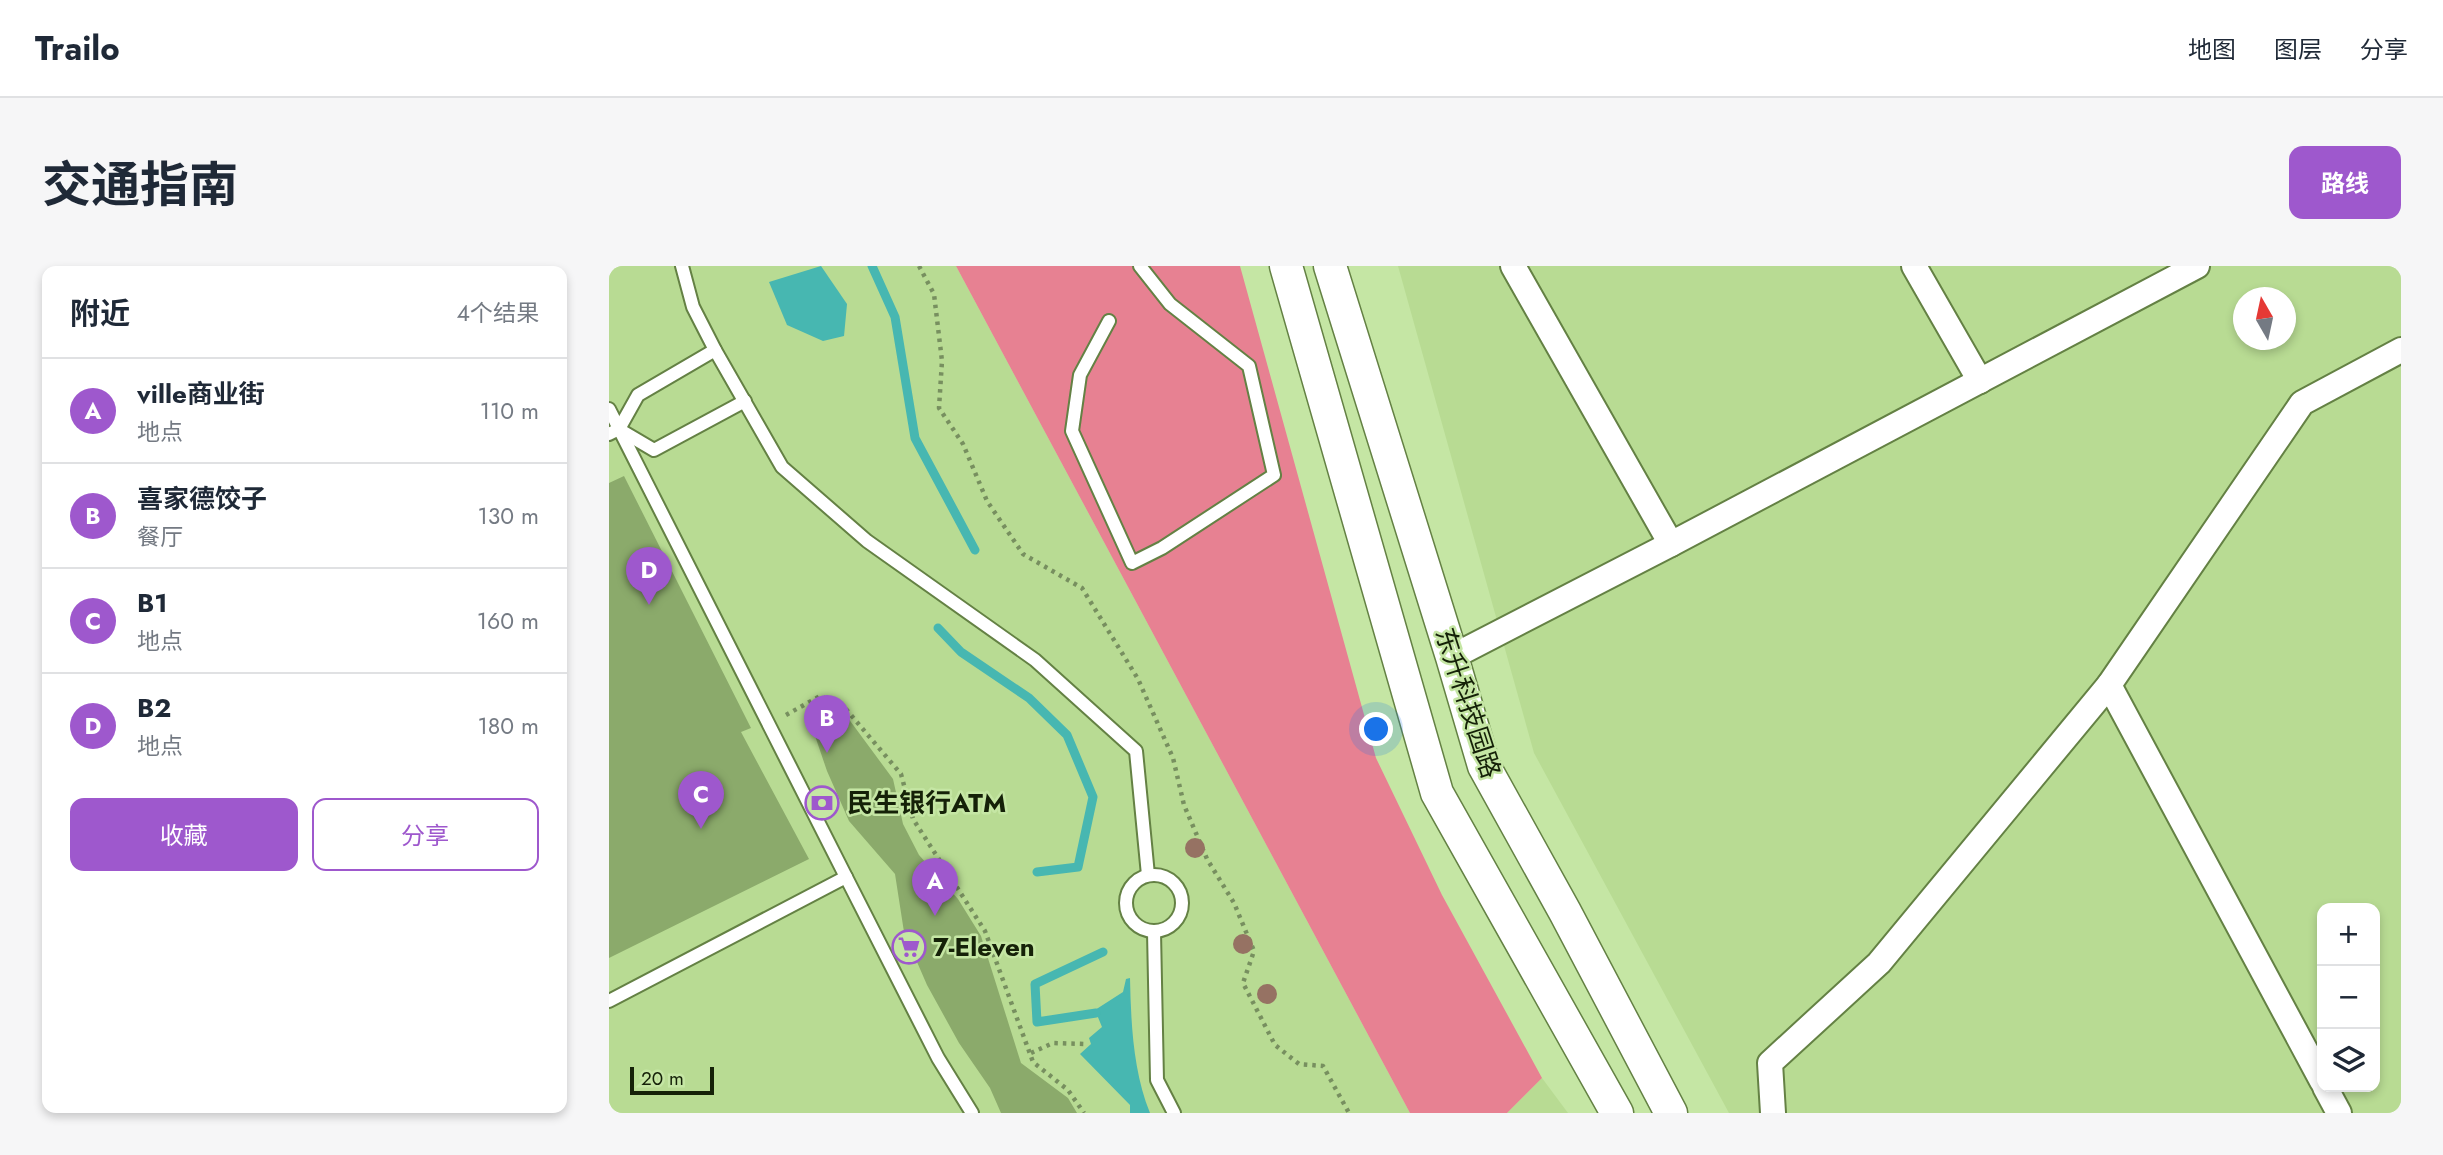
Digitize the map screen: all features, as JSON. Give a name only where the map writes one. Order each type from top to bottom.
[{"type":"street","name":"东升科技园路","points":[[1286,266],[1437,793],[1617,1113]]},
{"type":"street","name":"东升科技园路","points":[[1330,266],[1453,657],[1484,766],[1671,1113]]},
{"type":"street","points":[[1513,266],[1671,544]]},
{"type":"street","points":[[1914,266],[1980,381]]},
{"type":"street","points":[[1453,657],[2197,266]]},
{"type":"street","points":[[1773,1113],[1770,1063],[1879,963],[2109,685],[2302,403],[2401,350]]},
{"type":"street","points":[[2109,685],[2317,1072]]},
{"type":"street","points":[[2328,1092],[2339,1113]]},
{"type":"lane","points":[[682,266],[693,307],[782,467],[867,541],[1035,660],[1136,751],[1148,875]]},
{"type":"lane","points":[[1109,321],[1080,375],[1072,431],[1132,563],[1162,548],[1274,475],[1249,366],[1170,304],[1140,266]]},
{"type":"lane","points":[[614,432],[638,395],[715,350]]},
{"type":"lane","points":[[614,432],[654,450],[745,401]]},
{"type":"lane","points":[[609,409],[614,432],[938,1058],[972,1113]]},
{"type":"lane","points":[[1148,875],[1168,878],[1175,884],[1183,902],[1179,917],[1173,924],[1154,932],[1145,930],[1130,920],[1125,901],[1131,886],[1148,875]]},
{"type":"lane","points":[[609,1001],[846,877]]},
{"type":"lane","points":[[1154,932],[1157,1080],[1174,1113]]},
{"type":"path","points":[[920,266],[934,294],[942,361],[939,408],[963,444],[987,501],[1023,554],[1082,588],[1138,679],[1173,758],[1184,805],[1207,859],[1234,903],[1254,951],[1243,983],[1275,1045],[1300,1064],[1323,1066],[1349,1113]]},
{"type":"path","points":[[789,714],[820,696],[845,708],[901,774],[913,819],[985,931],[1033,1062],[1068,1090],[1084,1113]]},
{"type":"path","points":[[1031,1053],[1053,1043],[1085,1044]]},
{"type":"shaded area","points":[[609,266],[956,266],[1410,1113],[609,1113]]},
{"type":"shaded area","points":[[956,266],[1240,266],[1376,758],[1442,895],[1542,1078],[1507,1113],[1410,1113]]},
{"type":"shaded area","points":[[1398,266],[2401,266],[2401,1113],[1729,1113],[1534,753]]},
{"type":"shaded area","points":[[1542,1078],[1568,1113],[1507,1113]]},
{"type":"water","points":[[821,266],[847,304],[844,336],[823,341],[787,325],[769,282]]},
{"type":"water","points":[[1130,978],[1136,1064],[1150,1113],[1130,1113],[1130,1105],[1080,1054],[1091,1044],[1089,1038],[1102,1027],[1095,1010],[1123,992],[1126,979]]},
{"type":"building","points":[[624,476],[751,728],[741,732],[809,859],[609,958],[609,483]]},
{"type":"building","points":[[816,707],[833,710],[848,718],[893,779],[903,824],[919,855],[958,899],[981,936],[1021,1063],[1068,1098],[1077,1113],[1001,1113],[990,1088],[959,1043],[927,985],[904,932],[895,874],[849,821],[827,771],[812,727]]},
{"type":"waterway","points":[[872,266],[895,317],[915,438],[975,550]]},
{"type":"waterway","points":[[938,628],[961,652],[1029,698],[1067,735],[1093,797],[1078,867],[1037,872]]},
{"type":"waterway","points":[[1096,1013],[1037,1022],[1035,984],[1103,952]]},
{"type":"place","name":"B2","points":[[649,605]]},
{"type":"place","name":"喜家德饺子","points":[[827,753]]},
{"type":"place","name":"民生银行ATM","points":[[822,803]]},
{"type":"place","name":"B1","points":[[701,829]]},
{"type":"place","name":"ville商业街","points":[[935,916]]},
{"type":"place","name":"7-Eleven","points":[[909,947]]}]
